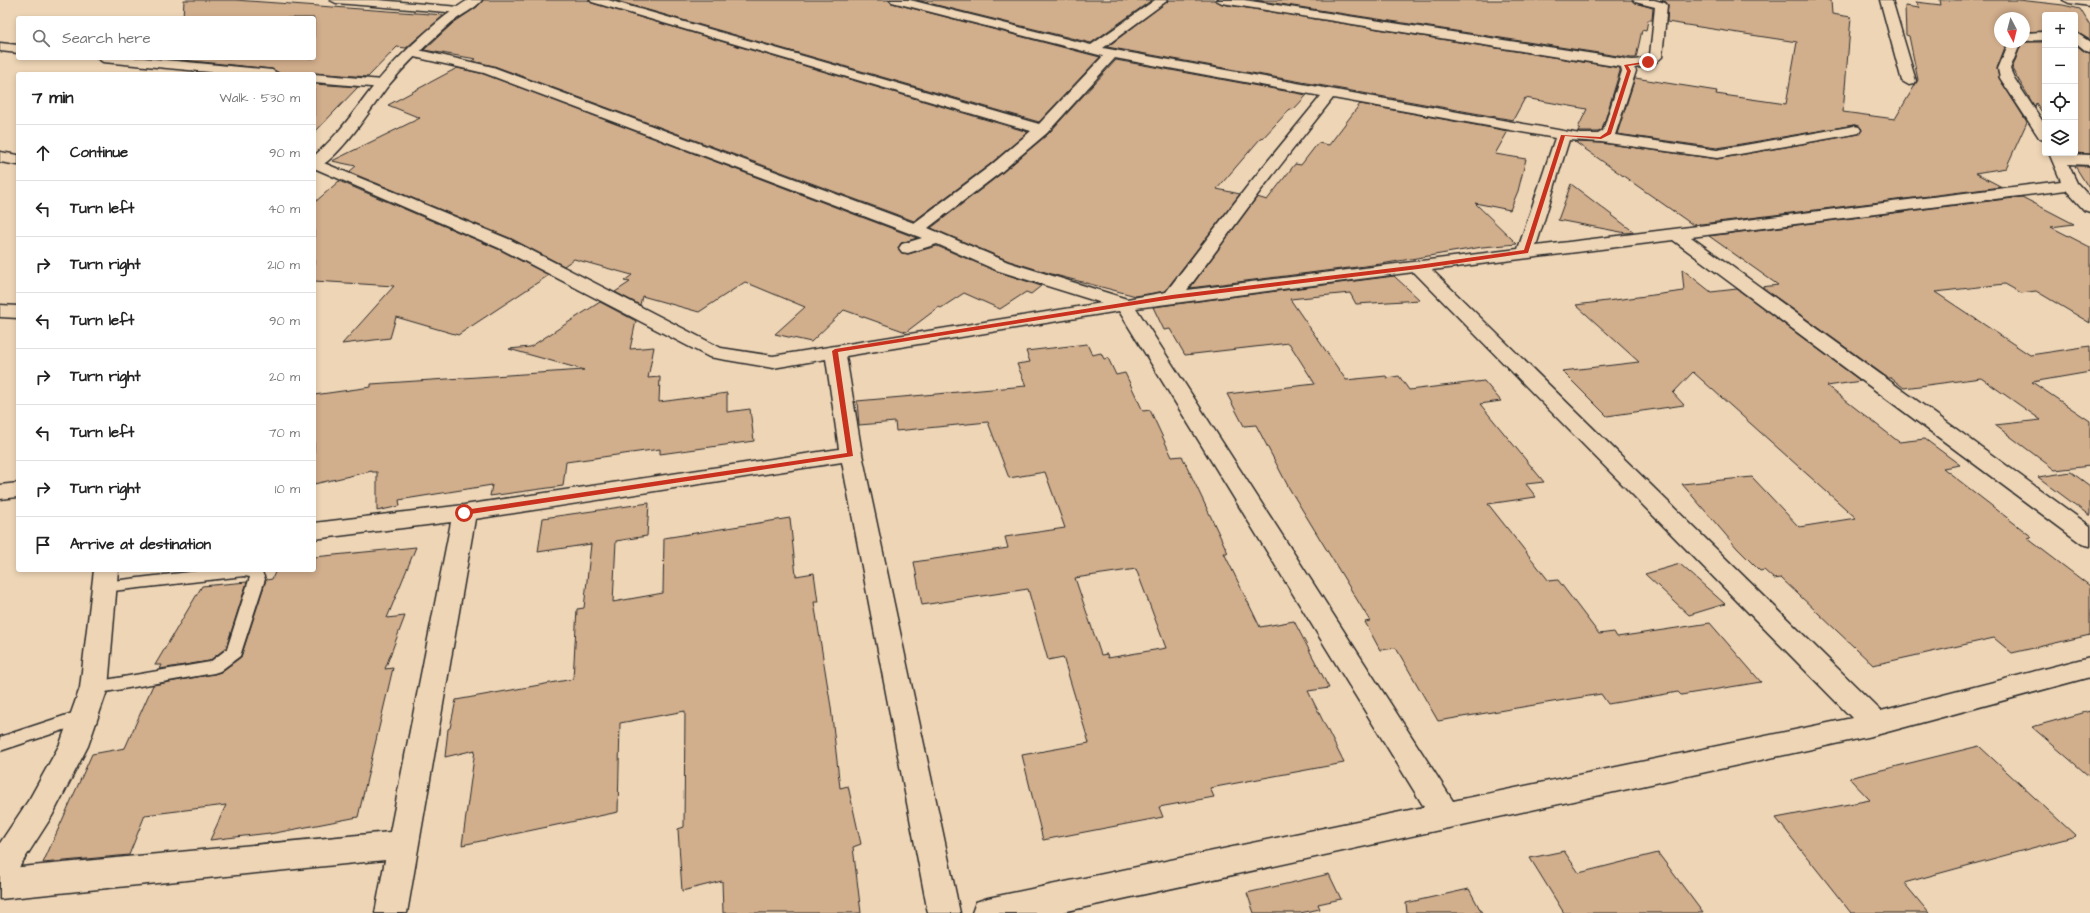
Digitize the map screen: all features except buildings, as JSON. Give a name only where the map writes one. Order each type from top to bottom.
[{"type":"street","points":[[336,0],[459,10]]},
{"type":"street","points":[[316,162],[324,156],[356,122],[382,84],[459,10],[476,0]]},
{"type":"street","points":[[596,0],[1042,130]]},
{"type":"street","points":[[896,0],[983,23],[1112,54],[1563,135],[1601,138],[1717,154],[1854,130]]},
{"type":"street","points":[[1094,49],[1162,0]]},
{"type":"street","points":[[1222,0],[1620,62],[1626,65],[1648,62],[1656,57],[1661,5],[1639,0]]},
{"type":"street","points":[[1886,0],[1909,81]]},
{"type":"street","points":[[2069,0],[2090,3]]},
{"type":"street","points":[[2078,36],[2090,34]]},
{"type":"street","points":[[2030,37],[2042,36]]},
{"type":"street","points":[[2078,38],[2090,48]]},
{"type":"street","points":[[0,47],[16,49]]},
{"type":"street","points":[[2013,48],[2004,69],[2007,78],[2042,131]]},
{"type":"street","points":[[414,53],[488,70],[916,229],[1002,266],[1124,304],[1446,816]]},
{"type":"street","points":[[916,229],[998,167],[1042,130],[1090,75],[1112,54]]},
{"type":"street","points":[[124,60],[251,72]]},
{"type":"street","points":[[1601,138],[1609,133],[1629,71],[1626,65]]},
{"type":"street","points":[[316,78],[382,84]]},
{"type":"street","points":[[1172,297],[1255,187],[1329,94]]},
{"type":"street","points":[[1526,252],[1563,135]]},
{"type":"street","points":[[2090,160],[2058,156],[2070,185],[2090,207]]},
{"type":"street","points":[[0,157],[16,160]]},
{"type":"street","points":[[316,164],[505,244],[716,353],[773,362],[1172,297],[2070,185]]},
{"type":"street","points":[[1676,234],[2090,538]]},
{"type":"street","points":[[908,248],[936,238]]},
{"type":"street","points":[[1418,267],[1876,724]]},
{"type":"street","points":[[0,311],[16,312]]},
{"type":"street","points":[[835,351],[851,454],[944,913]]},
{"type":"street","points":[[316,532],[464,513],[851,454]]},
{"type":"street","points":[[0,492],[16,490]]},
{"type":"street","points":[[391,913],[405,844],[464,513]]},
{"type":"street","points":[[0,870],[40,807],[74,746],[85,716],[94,688],[105,579]]},
{"type":"street","points":[[988,913],[1876,724],[2090,667]]},
{"type":"street","points":[[0,884],[405,844]]},
{"type":"lane","points":[[105,579],[227,572]]},
{"type":"lane","points":[[94,688],[214,667],[225,660],[234,652],[258,579],[255,573],[250,572]]},
{"type":"lane","points":[[0,744],[85,716]]},
{"type":"route","points":[[464,513],[851,454],[835,351],[1172,297],[1418,267],[1526,252],[1563,135],[1580,138],[1601,138],[1609,133],[1626,83],[1629,71],[1626,65],[1648,62]]}]
